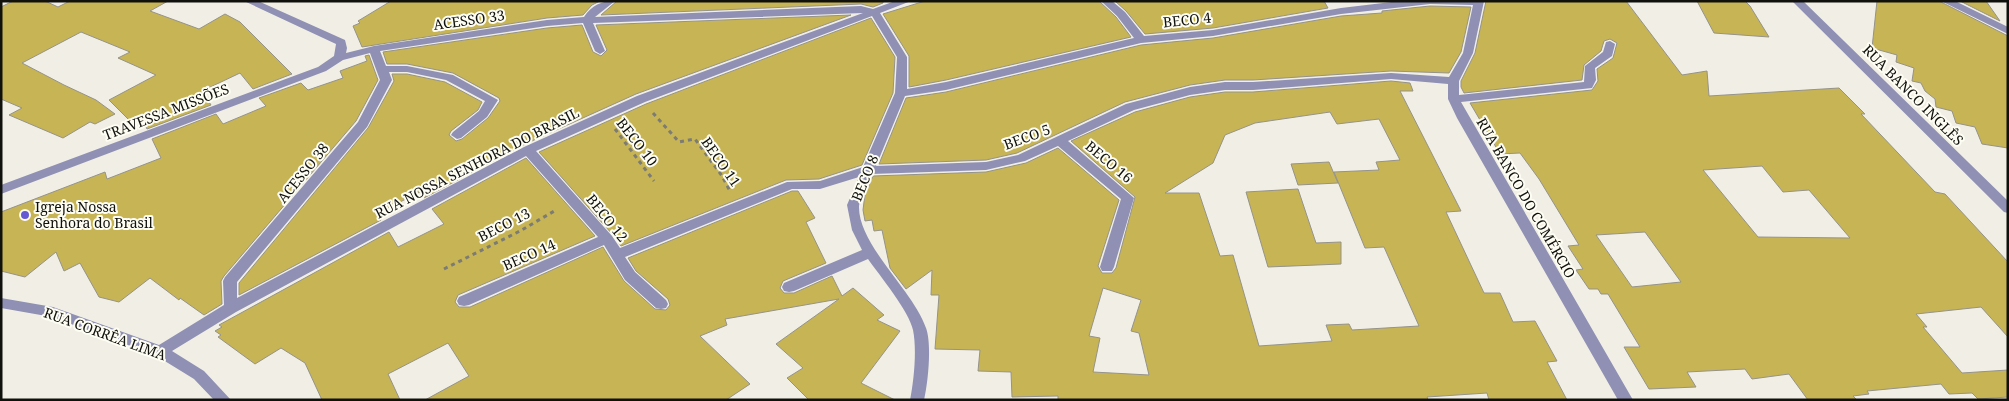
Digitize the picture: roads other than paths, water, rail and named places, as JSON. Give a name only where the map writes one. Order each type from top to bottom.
[{"type":"street","points":[[249,1],[341,42],[342,48],[339,58]]},
{"type":"street","points":[[600,51],[587,20],[593,11],[610,1]]},
{"type":"street","points":[[703,1],[704,15]]},
{"type":"street","points":[[1106,1],[1121,14],[1141,40]]},
{"type":"street","name":"RUA BANCO INGLÊS","points":[[1797,1],[2008,210]]},
{"type":"street","points":[[1946,1],[2008,30]]},
{"type":"street","name":"RUA NOSSA SENHORA DO BRASIL","points":[[160,351],[231,308],[528,150],[641,100],[903,2]]},
{"type":"street","points":[[1453,81],[1468,53],[1479,2]]},
{"type":"street","name":"BECO 4","points":[[901,93],[946,86],[1141,40],[1213,33],[1341,11],[1403,4],[1479,2]]},
{"type":"street","name":"ACESSO 33","points":[[339,58],[374,49],[538,25],[587,20],[846,8],[874,12]]},
{"type":"street","name":"BECO 8","points":[[874,12],[902,57],[901,93],[853,205],[858,230],[870,252],[913,313],[920,330],[921,381],[916,400]]},
{"type":"street","points":[[1454,99],[1588,85],[1590,80],[1589,68],[1592,63],[1608,55],[1610,44]]},
{"type":"street","points":[[374,49],[383,69],[407,69],[450,76],[492,100],[483,114],[457,135]]},
{"type":"street","name":"TRAVESSA MISSÕES","points":[[1,190],[322,70],[339,58]]},
{"type":"street","name":"ACESSO 38","points":[[231,308],[230,281],[286,218],[363,124],[386,80],[383,69]]},
{"type":"street","name":"BECO 5","points":[[617,255],[791,185],[820,185],[868,170],[986,166],[1021,158],[1130,107],[1190,91],[1225,86],[1253,86],[1391,76],[1453,81]]},
{"type":"street","name":"RUA BANCO DO COMÉRCIO","points":[[1453,81],[1454,99],[1463,118],[1626,400]]},
{"type":"street","name":"BECO 16","points":[[1060,141],[1128,198],[1107,267]]},
{"type":"street","name":"BECO 12","points":[[528,150],[607,239],[630,276],[661,304]]},
{"type":"street","name":"BECO 14","points":[[464,301],[607,239]]},
{"type":"street","points":[[789,287],[870,252]]},
{"type":"street","name":"RUA CORRÊA LIMA","points":[[1,303],[53,312],[160,351],[200,375],[224,400]]},
{"type":"place","name":"Igreja Nossa Senhora do Brasil","points":[[25,215]]}]
